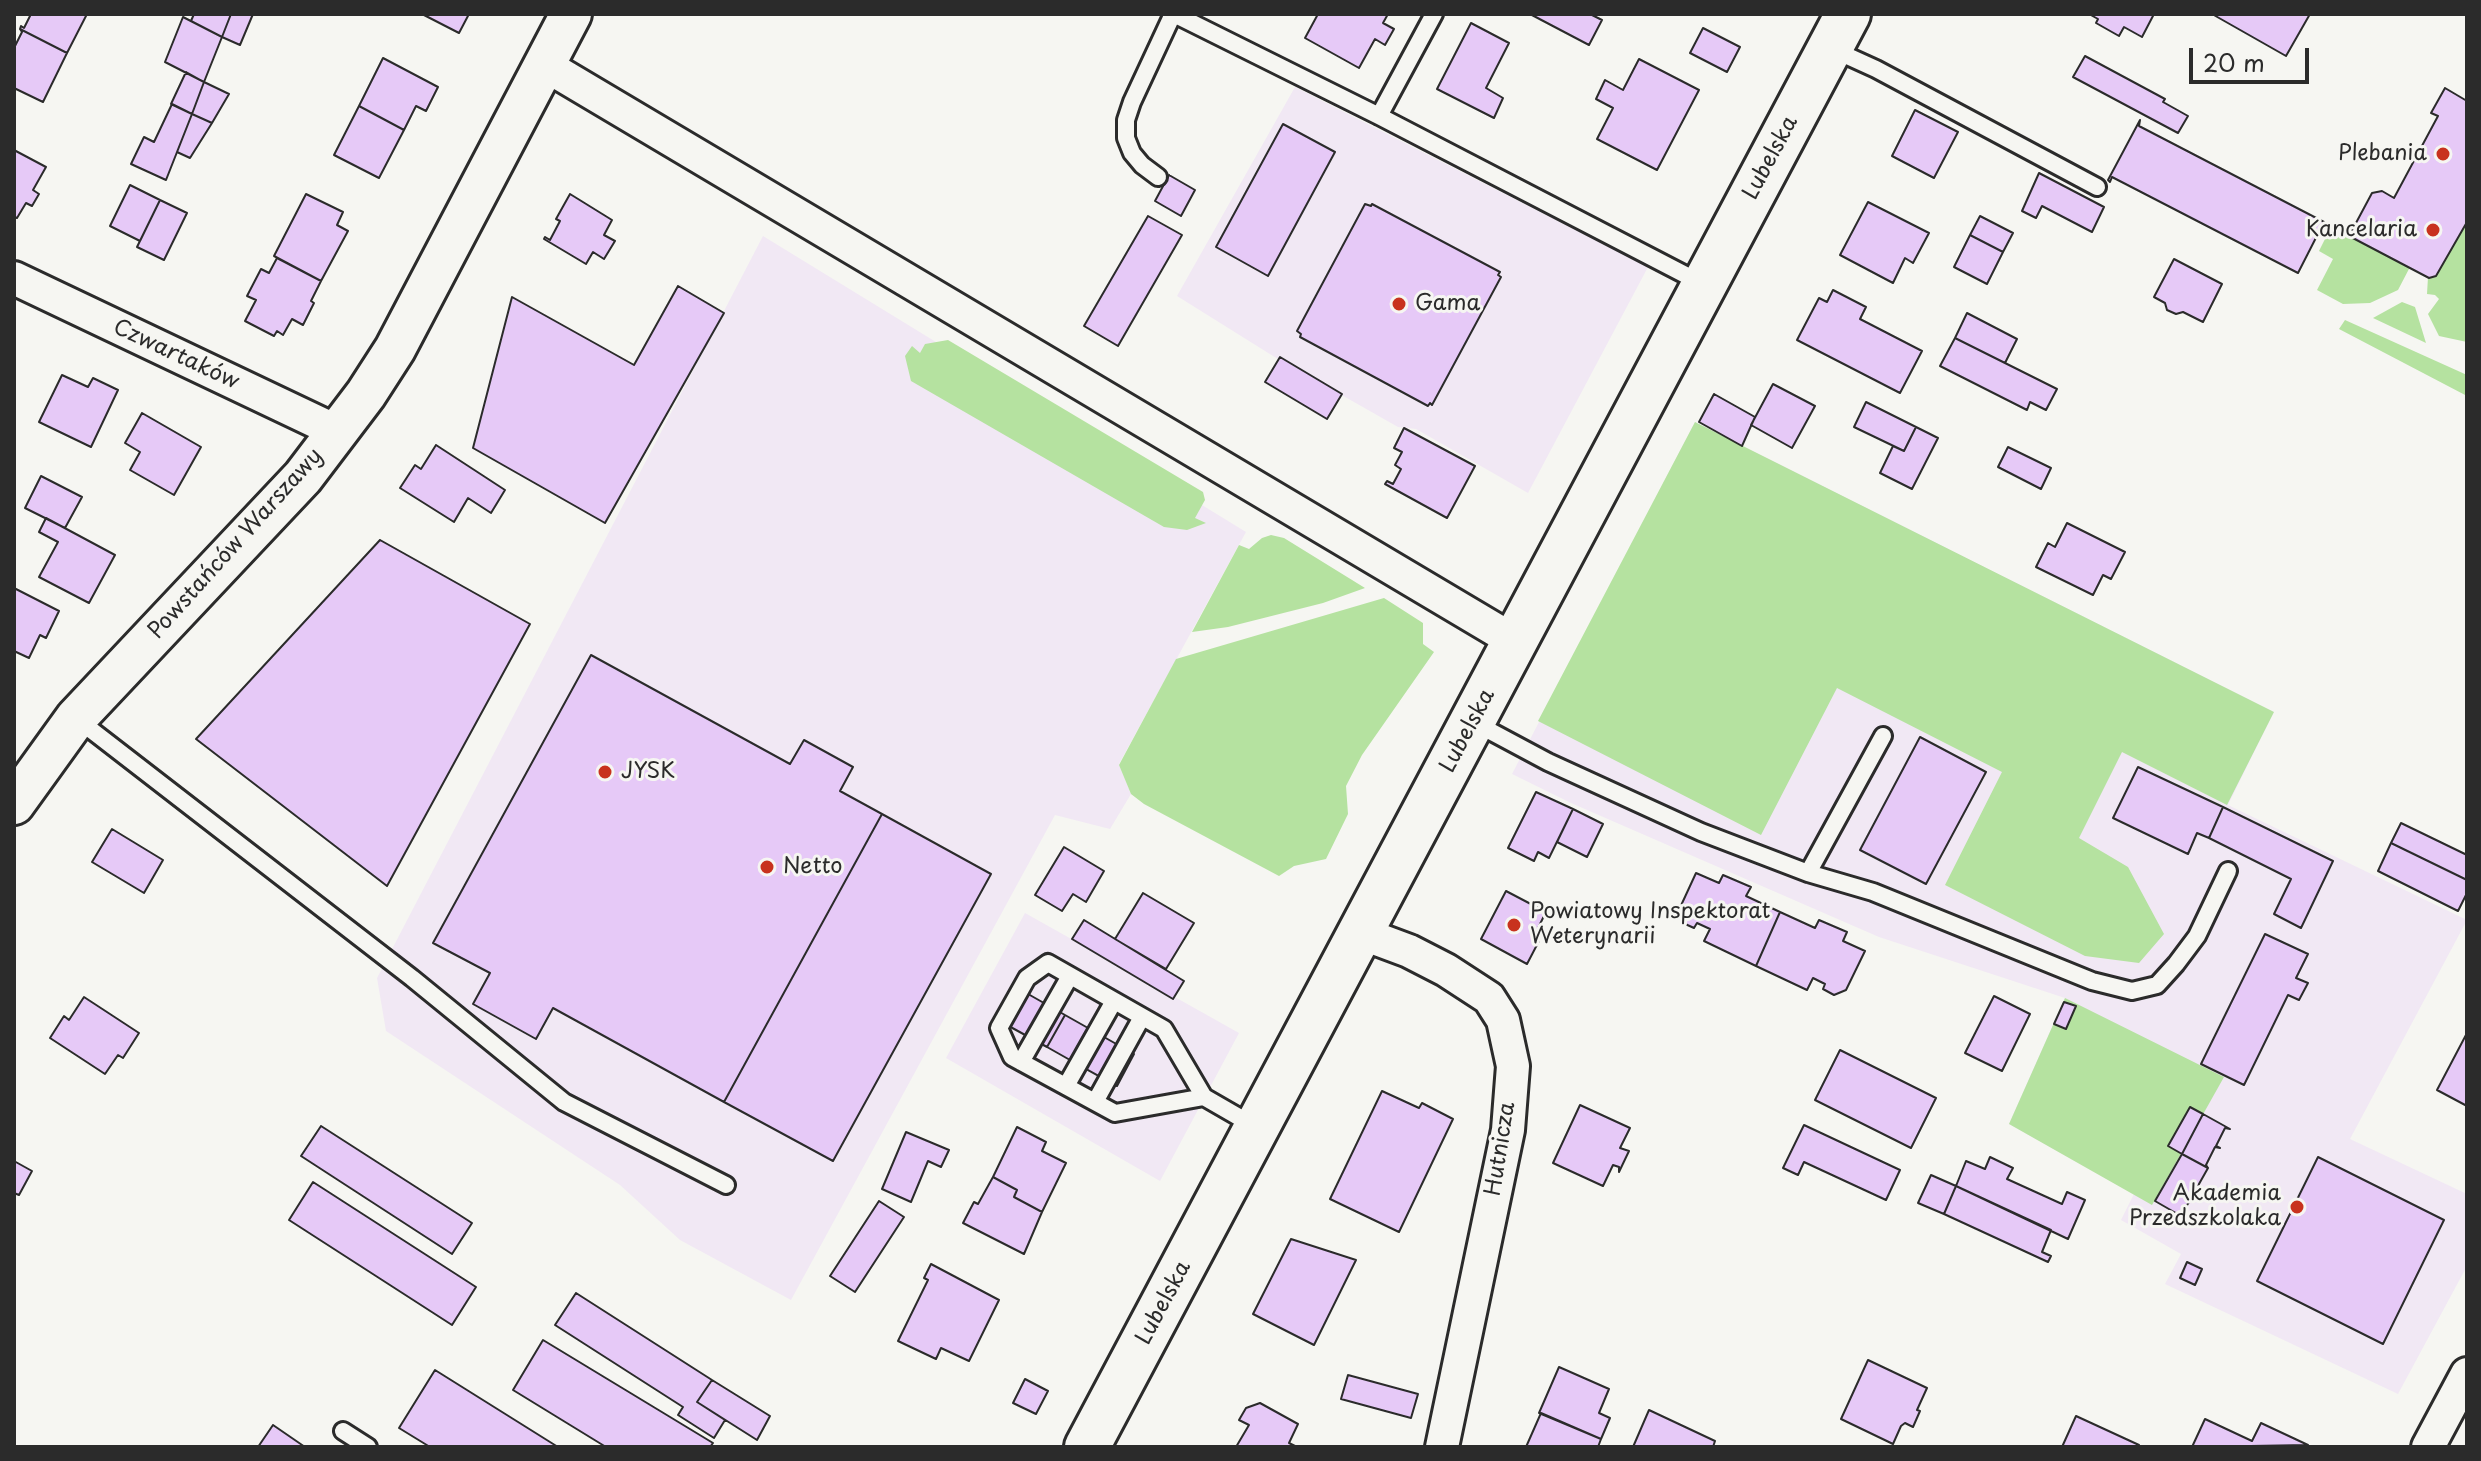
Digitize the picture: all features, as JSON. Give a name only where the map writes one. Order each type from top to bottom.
[{"type":"main road","name":"Lubelska","points":[[1087,1447],[1839,31]]},
{"type":"street","name":"Powstańców Warszawy","points":[[14,804],[76,718],[303,477],[338,432],[395,349],[571,14]]},
{"type":"street","points":[[545,65],[1516,642]]},
{"type":"street","name":"Czwartaków","points":[[14,278],[338,432]]},
{"type":"street","name":"Hutnicza","points":[[1358,932],[1409,951],[1489,998],[1503,1020],[1513,1066],[1508,1130],[1442,1447]]},
{"type":"street","points":[[2428,1447],[2467,1374]]},
{"type":"lane","points":[[1158,177],[1132,153],[1126,138],[1126,120],[1173,14],[1202,20],[1704,285]]},
{"type":"lane","points":[[1379,116],[1434,14]]},
{"type":"lane","points":[[1839,31],[1876,69],[2097,187]]},
{"type":"lane","points":[[76,718],[412,978],[564,1102],[726,1185]]},
{"type":"lane","points":[[1473,722],[1548,762],[1701,832],[1808,873],[1873,892],[2092,981],[2132,991],[2157,985],[2176,964],[2197,936],[2228,871]]},
{"type":"lane","points":[[1808,873],[1883,736]]},
{"type":"lane","points":[[1204,1097],[1115,1113],[1012,1057],[999,1028],[1027,978],[1048,963],[1164,1029],[1204,1097],[1256,1127]]},
{"type":"lane","points":[[1021,1062],[1070,976]]},
{"type":"lane","points":[[1066,1086],[1114,1001]]},
{"type":"lane","points":[[1095,1102],[1142,1017]]},
{"type":"lane","points":[[343,1431],[368,1447]]},
{"type":"shaded area","points":[[1295,87],[1648,267],[1528,493],[1416,429],[1398,427],[1273,356],[1177,296]]},
{"type":"shaded area","points":[[763,236],[1246,532],[1119,764],[1131,794],[1110,829],[1055,815],[791,1300],[680,1240],[620,1185],[386,1031],[377,978]]},
{"type":"shaded area","points":[[1695,422],[2274,712],[2228,805],[2467,920],[2350,1139],[2467,1194],[2467,1266],[2398,1394],[2165,1284],[2181,1254],[2121,1220],[2134,1194],[2009,1124],[2065,998],[1879,937],[1571,803],[1512,774]]},
{"type":"shaded area","points":[[1025,913],[1239,1033],[1160,1181],[946,1058]]},
{"type":"green space","points":[[2465,221],[2467,342],[2439,336],[2428,314],[2439,299],[2427,294],[2428,277],[2436,276]]},
{"type":"green space","points":[[2331,227],[2410,267],[2398,290],[2370,303],[2343,304],[2317,290],[2333,259],[2319,251]]},
{"type":"green space","points":[[2402,302],[2415,307],[2426,343],[2373,318]]},
{"type":"green space","points":[[2345,320],[2467,375],[2467,396],[2339,329]]},
{"type":"green space","points":[[948,340],[1203,492],[1205,500],[1195,518],[1206,523],[1187,530],[1164,527],[911,381],[905,356],[912,346],[920,353],[925,344]]},
{"type":"green space","points":[[1695,422],[2274,712],[2227,805],[2122,752],[2079,838],[2128,867],[2164,934],[2139,963],[2085,956],[1945,885],[2002,772],[1837,688],[1761,835],[1538,721]]},
{"type":"green space","points":[[1271,535],[1284,538],[1365,588],[1323,603],[1228,627],[1192,632],[1239,545],[1249,549]]},
{"type":"green space","points":[[1384,598],[1423,623],[1423,644],[1434,652],[1362,755],[1346,786],[1348,814],[1326,859],[1294,866],[1279,876],[1144,804],[1131,794],[1119,765],[1176,659]]},
{"type":"green space","points":[[2065,998],[2224,1077],[2152,1205],[2009,1124]]},
{"type":"building","points":[[31,14],[87,14],[67,53],[20,29],[21,26],[24,28]]},
{"type":"building","points":[[194,14],[231,14],[222,37],[191,21]]},
{"type":"building","points":[[231,14],[253,14],[240,45],[222,37]]},
{"type":"building","points":[[422,14],[469,14],[459,33]]},
{"type":"building","points":[[1318,14],[1388,14],[1383,23],[1394,29],[1385,45],[1375,39],[1359,68],[1305,38]]},
{"type":"building","points":[[1530,14],[1590,14],[1602,20],[1589,45]]},
{"type":"building","points":[[2089,14],[2154,14],[2142,37],[2124,27],[2119,36],[2096,23],[2098,19]]},
{"type":"building","points":[[2212,14],[2310,14],[2286,56]]},
{"type":"building","points":[[183,17],[222,37],[204,82],[165,62]]},
{"type":"building","points":[[1471,23],[1509,43],[1486,88],[1503,98],[1494,118],[1437,89]]},
{"type":"building","points":[[1703,28],[1740,47],[1727,72],[1690,53]]},
{"type":"building","points":[[20,29],[67,53],[43,102],[14,88],[14,48],[22,32]]},
{"type":"building","points":[[2085,56],[2165,99],[2163,102],[2188,116],[2178,133],[2073,77]]},
{"type":"building","points":[[383,58],[438,87],[426,111],[416,106],[404,130],[359,106]]},
{"type":"building","points":[[1639,59],[1699,90],[1657,170],[1597,139],[1613,108],[1596,99],[1605,80],[1623,90]]},
{"type":"building","points":[[186,72],[204,82],[192,114],[171,104]]},
{"type":"building","points":[[204,82],[229,94],[212,123],[192,114]]},
{"type":"building","name":"Plebania","points":[[2445,88],[2467,101],[2467,222],[2436,276],[2429,278],[2349,236],[2372,193],[2382,191],[2394,198],[2438,116],[2431,113]]},
{"type":"building","points":[[172,104],[192,114],[166,180],[131,164],[144,137],[154,142]]},
{"type":"building","points":[[359,106],[404,130],[379,178],[334,155]]},
{"type":"building","points":[[1915,110],[1958,132],[1934,178],[1892,156]]},
{"type":"building","points":[[192,114],[212,123],[190,158],[177,152]]},
{"type":"building","points":[[2140,120],[2139,126],[2324,222],[2298,273],[2112,177],[2110,182],[2108,180]]},
{"type":"building","points":[[1283,124],[1335,152],[1268,276],[1216,247]]},
{"type":"building","points":[[14,150],[46,167],[33,190],[39,194],[32,206],[26,203],[17,218],[14,217]]},
{"type":"building","points":[[2039,173],[2104,207],[2092,232],[2042,206],[2036,218],[2022,211]]},
{"type":"building","points":[[1169,175],[1195,190],[1181,216],[1155,201]]},
{"type":"building","points":[[130,185],[160,200],[140,241],[110,226]]},
{"type":"building","points":[[306,194],[343,212],[337,225],[348,231],[321,281],[274,256]]},
{"type":"building","points":[[570,194],[612,220],[604,235],[615,241],[604,259],[593,252],[586,264],[544,239],[550,240],[560,221],[556,219]]},
{"type":"building","points":[[160,200],[187,213],[164,260],[137,247]]},
{"type":"building","points":[[1868,202],[1929,233],[1913,263],[1905,258],[1893,283],[1840,255]]},
{"type":"building","name":"Gama","points":[[1365,204],[1372,204],[1500,272],[1498,275],[1501,277],[1432,405],[1430,403],[1428,406],[1300,337],[1297,331]]},
{"type":"building","points":[[1148,216],[1182,235],[1118,346],[1084,326]]},
{"type":"building","points":[[1980,216],[2013,233],[2003,252],[1970,235]]},
{"type":"building","points":[[1970,235],[2003,252],[1987,284],[1954,267]]},
{"type":"building","points":[[277,258],[321,281],[303,325],[292,319],[283,335],[277,331],[274,336],[245,321],[256,300],[247,296],[261,269],[269,273]]},
{"type":"building","points":[[2174,259],[2222,284],[2203,322],[2183,312],[2176,314],[2167,310],[2165,303],[2154,297]]},
{"type":"building","points":[[678,286],[724,313],[605,523],[473,448],[512,297],[634,365]]},
{"type":"building","points":[[1833,290],[1866,307],[1860,319],[1922,351],[1900,393],[1797,340],[1819,298],[1827,302]]},
{"type":"building","points":[[1967,313],[2017,339],[2005,363],[1955,338]]},
{"type":"building","points":[[1955,338],[2057,389],[2046,410],[2030,402],[2027,410],[1940,366]]},
{"type":"building","points":[[1280,357],[1342,394],[1327,419],[1265,382]]},
{"type":"building","points":[[62,375],[88,387],[93,378],[118,390],[91,447],[39,422]]},
{"type":"building","points":[[1773,384],[1815,406],[1792,448],[1751,425]]},
{"type":"building","points":[[1714,394],[1755,417],[1742,446],[1699,422]]},
{"type":"building","points":[[1866,402],[1916,427],[1904,451],[1854,427]]},
{"type":"building","points":[[142,413],[201,447],[174,495],[130,470],[140,452],[125,443]]},
{"type":"building","points":[[1916,427],[1938,438],[1912,489],[1880,473],[1893,446],[1904,451]]},
{"type":"building","points":[[1404,428],[1475,466],[1447,518],[1385,484],[1387,481],[1393,484],[1401,469],[1395,465],[1402,452],[1394,448]]},
{"type":"building","points":[[436,445],[505,490],[491,513],[468,498],[454,522],[400,488],[415,465],[421,469]]},
{"type":"building","points":[[2008,447],[2051,468],[2041,489],[1998,467]]},
{"type":"building","points":[[41,476],[82,497],[65,528],[25,508]]},
{"type":"building","points":[[46,518],[115,555],[89,603],[39,577],[58,542],[39,532]]},
{"type":"building","points":[[2067,523],[2125,552],[2111,579],[2103,575],[2093,595],[2036,567],[2048,543],[2055,547]]},
{"type":"building","points":[[380,540],[530,624],[387,886],[196,739]]},
{"type":"building","points":[[14,588],[59,611],[46,638],[40,635],[29,658],[14,651]]},
{"type":"building","points":[[591,655],[790,764],[804,740],[853,767],[840,791],[882,814],[724,1102],[553,1008],[536,1039],[473,1004],[490,973],[433,943]]},
{"type":"building","points":[[1920,737],[1986,772],[1926,884],[1860,850]]},
{"type":"building","points":[[2138,767],[2223,807],[2209,838],[2197,833],[2188,854],[2113,818]]},
{"type":"building","points":[[1536,792],[1573,809],[1549,858],[1538,852],[1534,861],[1508,848]]},
{"type":"building","points":[[2223,807],[2333,861],[2301,928],[2274,914],[2291,879],[2209,838]]},
{"type":"building","points":[[1573,809],[1603,824],[1587,857],[1557,842]]},
{"type":"building","points":[[882,814],[991,874],[833,1161],[724,1102]]},
{"type":"building","points":[[2401,823],[2467,855],[2467,880],[2391,843]]},
{"type":"building","points":[[112,829],[163,860],[144,893],[92,862]]},
{"type":"building","points":[[2391,843],[2467,880],[2467,893],[2458,911],[2378,871]]},
{"type":"building","points":[[1064,847],[1104,871],[1086,902],[1073,894],[1062,911],[1035,895]]},
{"type":"building","points":[[1696,873],[1719,883],[1723,875],[1751,887],[1746,896],[1780,912],[1756,966],[1704,941],[1710,929],[1697,923],[1694,928],[1683,923],[1678,912]]},
{"type":"building","name":"Powiatowy Inspektorat Weterynarii","points":[[1506,891],[1546,912],[1533,938],[1539,941],[1527,964],[1481,939]]},
{"type":"building","points":[[1143,893],[1194,923],[1166,969],[1115,939]]},
{"type":"building","points":[[1780,912],[1815,928],[1819,920],[1847,932],[1843,941],[1865,951],[1846,990],[1834,995],[1823,989],[1825,984],[1813,978],[1807,990],[1756,966]]},
{"type":"building","points":[[1084,920],[1184,981],[1173,999],[1072,939]]},
{"type":"building","points":[[2265,934],[2308,954],[2296,978],[2308,983],[2299,1000],[2288,995],[2244,1085],[2201,1064]]},
{"type":"building","points":[[1014,986],[1065,1015],[1047,1047],[996,1019]]},
{"type":"building","points":[[1994,996],[2030,1014],[2002,1071],[1965,1053]]},
{"type":"building","points":[[84,997],[139,1033],[123,1058],[118,1055],[105,1074],[50,1038],[64,1016],[69,1020]]},
{"type":"building","points":[[2064,1002],[2076,1006],[2066,1029],[2054,1024]]},
{"type":"building","points":[[1065,1015],[1088,1028],[1070,1060],[1047,1047]]},
{"type":"building","points":[[1088,1028],[1134,1054],[1117,1086],[1070,1060]]},
{"type":"building","points":[[2467,1033],[2467,1106],[2437,1090]]},
{"type":"building","points":[[1840,1050],[1936,1098],[1911,1148],[1815,1100]]},
{"type":"building","points":[[1382,1091],[1419,1108],[1422,1103],[1453,1119],[1399,1232],[1330,1199]]},
{"type":"building","points":[[1580,1105],[1630,1128],[1620,1148],[1629,1151],[1619,1172],[1619,1167],[1613,1165],[1603,1186],[1553,1163]]},
{"type":"building","points":[[2190,1107],[2203,1114],[2182,1154],[2168,1146]]},
{"type":"building","points":[[2203,1114],[2230,1129],[2225,1128],[2216,1146],[2220,1148],[2215,1147],[2206,1165],[2208,1168],[2182,1154]]},
{"type":"building","points":[[1804,1125],[1900,1170],[1886,1200],[1804,1162],[1798,1175],[1783,1168]]},
{"type":"building","points":[[321,1126],[472,1223],[452,1254],[301,1156]]},
{"type":"building","points":[[1017,1127],[1046,1142],[1042,1151],[1066,1163],[1042,1212],[1014,1197],[1017,1190],[993,1177]]},
{"type":"building","points":[[906,1132],[949,1150],[941,1167],[928,1161],[911,1202],[882,1189]]},
{"type":"building","points":[[2182,1154],[2208,1168],[2181,1216],[2155,1201]]},
{"type":"building","points":[[1990,1157],[2013,1168],[2007,1179],[2062,1204],[2067,1192],[2085,1200],[2068,1239],[1956,1186],[1966,1161],[1985,1169]]},
{"type":"building","points":[[2318,1157],[2444,1220],[2383,1344],[2257,1281]]},
{"type":"building","points":[[14,1161],[32,1171],[19,1195],[14,1193]]},
{"type":"building","points":[[1931,1175],[1956,1186],[1944,1214],[1918,1203]]},
{"type":"building","points":[[993,1177],[1017,1190],[1014,1197],[1042,1212],[1024,1254],[963,1223]]},
{"type":"building","points":[[313,1182],[476,1287],[452,1325],[289,1220]]},
{"type":"building","points":[[1956,1186],[2051,1230],[2042,1252],[2051,1256],[2048,1262],[1944,1214]]},
{"type":"building","points":[[879,1201],[904,1217],[855,1292],[830,1276]]},
{"type":"building","points":[[1291,1239],[1356,1260],[1314,1345],[1253,1314]]},
{"type":"building","points":[[2187,1262],[2202,1269],[2195,1285],[2180,1278]]},
{"type":"building","points":[[931,1264],[999,1300],[969,1361],[941,1348],[936,1359],[898,1341],[928,1280],[924,1278]]},
{"type":"building","points":[[576,1293],[712,1380],[697,1402],[725,1420],[714,1438],[678,1415],[683,1407],[555,1325]]},
{"type":"building","points":[[543,1340],[713,1443],[710,1447],[606,1447],[513,1390]]},
{"type":"building","points":[[1868,1360],[1927,1388],[1913,1427],[1905,1423],[1901,1426],[1893,1444],[1841,1419]]},
{"type":"building","points":[[1559,1367],[1609,1389],[1599,1413],[1610,1418],[1601,1439],[1539,1413]]},
{"type":"building","points":[[435,1370],[558,1447],[430,1447],[399,1428]]},
{"type":"building","points":[[1348,1375],[1418,1394],[1411,1418],[1341,1399]]},
{"type":"building","points":[[1025,1379],[1048,1391],[1036,1414],[1013,1403]]},
{"type":"building","points":[[712,1380],[770,1416],[757,1440],[697,1402]]},
{"type":"building","points":[[1260,1403],[1298,1424],[1289,1443],[1297,1447],[1236,1447],[1249,1425],[1239,1420],[1246,1408]]},
{"type":"building","points":[[1649,1410],[1715,1441],[1713,1447],[1633,1447]]},
{"type":"building","points":[[1541,1413],[1601,1439],[1598,1447],[1526,1447]]},
{"type":"building","points":[[2076,1416],[2139,1445],[2062,1447]]},
{"type":"building","points":[[2205,1419],[2252,1441],[2261,1423],[2308,1445],[2192,1447]]},
{"type":"building","points":[[273,1425],[305,1447],[258,1447]]},
{"type":"place","name":"Plebania","points":[[2443,154]]},
{"type":"place","name":"Kancelaria","points":[[2433,230]]},
{"type":"place","name":"Gama","points":[[1399,304]]},
{"type":"place","name":"JYSK","points":[[605,772]]},
{"type":"place","name":"Netto","points":[[767,867]]},
{"type":"place","name":"Powiatowy Inspektorat Weterynarii","points":[[1514,925]]},
{"type":"place","name":"Akademia Przedszkolaka","points":[[2297,1207]]}]
